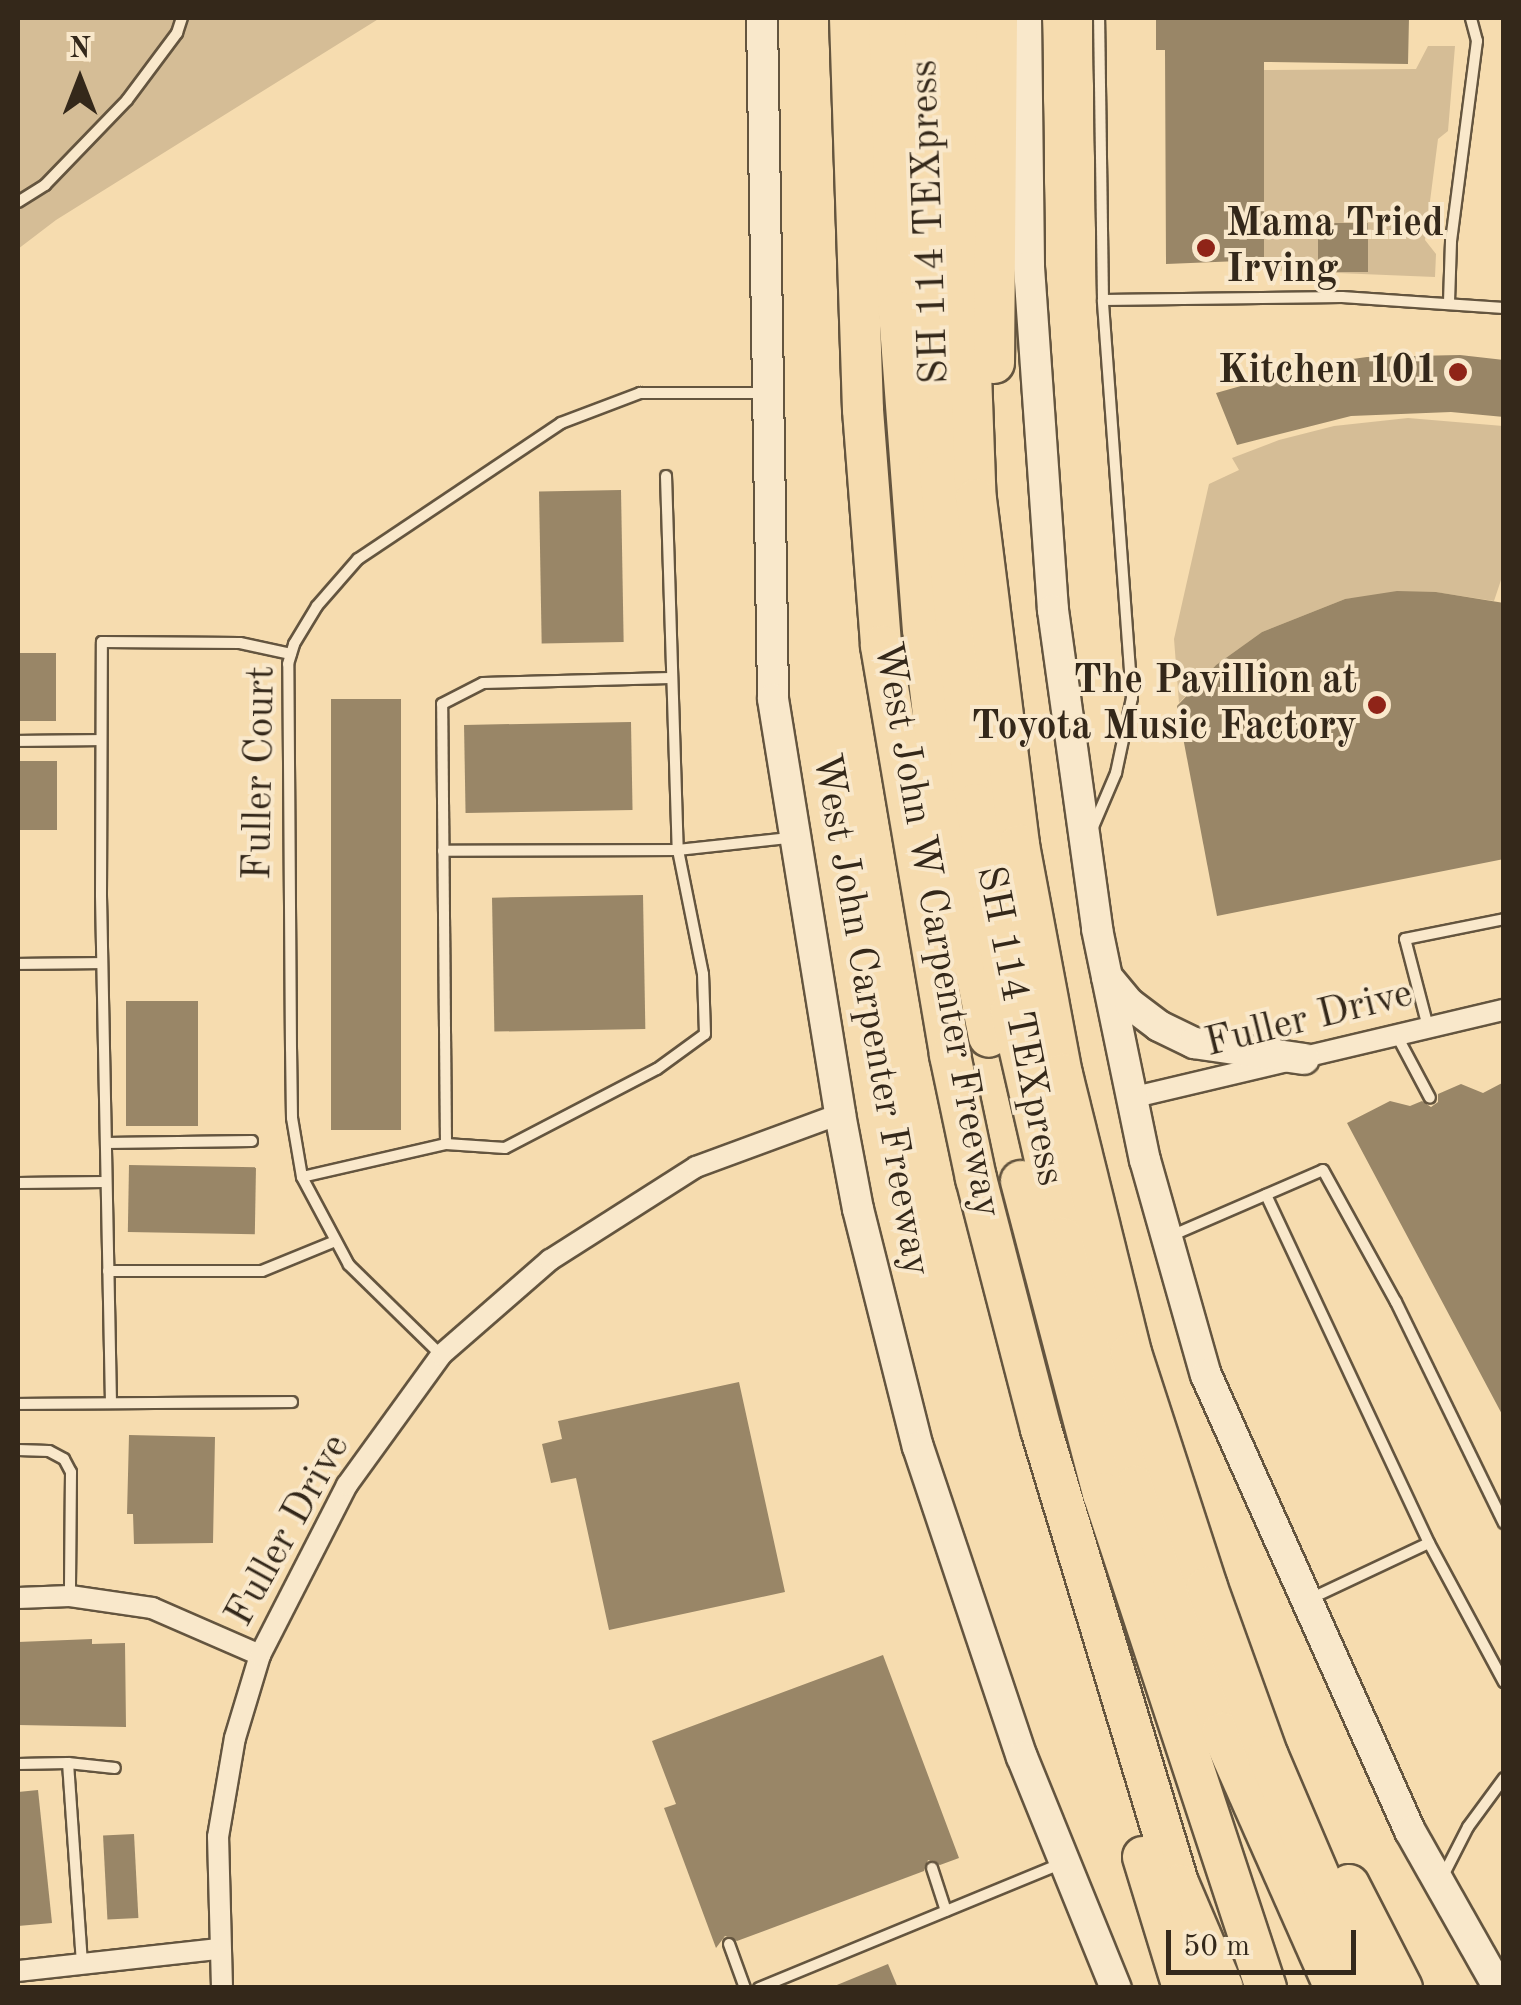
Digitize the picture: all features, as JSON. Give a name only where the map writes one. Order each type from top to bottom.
[{"type":"highway","points":[[828,18],[857,234]]},
{"type":"highway","name":"West John W Carpenter Freeway","points":[[850,18],[863,410],[881,646],[950,1055],[976,1178],[1050,1454],[1179,1885],[1224,1988]]},
{"type":"highway","name":"SH 114 TEXpress","points":[[888,18],[899,312],[924,629],[944,808],[980,998],[1036,1245],[1103,1493],[1266,1988]]},
{"type":"highway","name":"SH 114 TEXpress","points":[[925,18],[940,474],[976,804],[1011,1012],[1063,1238],[1135,1486],[1222,1733],[1335,1988]]},
{"type":"highway","points":[[958,18],[976,500],[1018,845],[1062,1074],[1131,1353],[1207,1586],[1268,1756],[1367,1988]]},
{"type":"highway","points":[[976,500],[993,450],[997,18]]},
{"type":"highway","points":[[1050,1454],[1038,1500],[1183,1988]]},
{"type":"highway","points":[[1207,1586],[1248,1647],[1322,1830],[1402,1988]]},
{"type":"main road","name":"West John Carpenter Freeway","points":[[762,18],[773,699],[840,1114],[858,1208],[918,1446],[984,1653],[1116,1988]]},
{"type":"main road","points":[[1026,18],[1029,267],[1038,440],[1063,699],[1106,975],[1131,1098],[1206,1375],[1410,1831],[1439,1884],[1487,1954],[1499,1988]]},
{"type":"main road","points":[[1106,975],[1145,1015],[1194,1043],[1304,1058]]},
{"type":"street","name":"Fuller Drive","points":[[1131,1098],[1504,1010]]},
{"type":"street","name":"Fuller Drive","points":[[222,1988],[218,1837],[235,1738],[260,1655],[347,1485],[441,1355],[550,1260],[696,1167],[840,1114]]},
{"type":"street","points":[[18,1598],[70,1596],[152,1608],[260,1655]]},
{"type":"street","points":[[18,1970],[218,1949]]},
{"type":"lane","points":[[18,202],[45,185],[127,100],[177,34],[182,18]]},
{"type":"lane","points":[[1085,846],[1116,773],[1132,698],[1103,300],[1099,18]]},
{"type":"lane","points":[[1449,302],[1451,241],[1476,40],[1472,18]]},
{"type":"lane","points":[[1103,300],[1342,297],[1504,308]]},
{"type":"lane","name":"Fuller Court","points":[[441,1355],[350,1265],[302,1177],[292,1118],[291,654],[317,606],[358,560],[560,423],[640,392],[768,394]]},
{"type":"lane","points":[[302,1177],[446,1144],[505,1148],[657,1070],[705,1034],[703,974],[678,850],[666,476]]},
{"type":"lane","points":[[111,1402],[102,964],[102,642],[240,643],[291,654]]},
{"type":"lane","points":[[446,1144],[442,704],[483,684],[670,678]]},
{"type":"lane","points":[[18,741],[102,740]]},
{"type":"lane","points":[[444,851],[678,850],[795,837]]},
{"type":"lane","points":[[1428,1027],[1406,939],[1504,919]]},
{"type":"lane","points":[[18,964],[102,964]]},
{"type":"lane","points":[[1396,1034],[1430,1098]]},
{"type":"lane","points":[[106,1143],[252,1141]]},
{"type":"lane","points":[[1167,1238],[1323,1170],[1396,1302],[1504,1523]]},
{"type":"lane","points":[[18,1183],[105,1182]]},
{"type":"lane","points":[[1266,1195],[1429,1542],[1504,1682]]},
{"type":"lane","points":[[108,1270],[262,1271],[335,1241]]},
{"type":"lane","points":[[18,1404],[292,1402]]},
{"type":"lane","points":[[18,1450],[50,1451],[64,1459],[71,1472],[70,1596]]},
{"type":"lane","points":[[1308,1600],[1429,1542]]},
{"type":"lane","points":[[68,1763],[82,1966]]},
{"type":"lane","points":[[18,1764],[68,1763],[115,1768]]},
{"type":"lane","points":[[1439,1884],[1468,1827],[1504,1778]]},
{"type":"lane","points":[[759,1988],[1066,1862]]},
{"type":"lane","points":[[932,1868],[946,1910]]},
{"type":"lane","points":[[729,1944],[745,1988]]},
{"type":"shaded area","points":[[18,18],[380,18],[56,220],[18,249]]},
{"type":"shaded area","points":[[1428,46],[1455,46],[1448,131],[1438,139],[1425,240],[1436,254],[1435,277],[1262,270],[1264,70],[1416,69]]},
{"type":"shaded area","points":[[1408,418],[1503,426],[1503,574],[1494,601],[1435,592],[1345,599],[1262,632],[1216,665],[1179,703],[1174,639],[1209,484],[1239,470],[1232,458],[1279,440],[1334,426]]},
{"type":"building","points":[[1156,18],[1409,18],[1408,64],[1264,62],[1264,260],[1166,264],[1165,50],[1156,50]]},
{"type":"building","points":[[1318,223],[1368,223],[1368,272],[1318,272]]},
{"type":"building","points":[[1460,355],[1504,360],[1504,417],[1451,412],[1351,416],[1237,445],[1216,393],[1323,363],[1367,357]]},
{"type":"building","points":[[621,490],[624,642],[542,643],[539,491]]},
{"type":"building","points":[[1397,591],[1436,592],[1504,603],[1504,859],[1217,916],[1177,706],[1216,665],[1262,632],[1345,599]]},
{"type":"building","points":[[18,653],[56,653],[56,721],[18,721]]},
{"type":"building","points":[[331,699],[401,699],[401,1130],[331,1130]]},
{"type":"building","points":[[631,722],[633,810],[466,813],[464,725]]},
{"type":"building","points":[[18,761],[57,761],[57,830],[18,830]]},
{"type":"building","points":[[643,895],[645,1029],[494,1032],[492,898]]},
{"type":"building","points":[[126,1001],[198,1001],[198,1126],[126,1126]]},
{"type":"building","points":[[1504,1082],[1504,1418],[1347,1123],[1390,1101],[1410,1106],[1422,1101],[1431,1107],[1438,1102],[1438,1094],[1461,1084],[1483,1093]]},
{"type":"building","points":[[129,1165],[256,1167],[255,1234],[128,1232]]},
{"type":"building","points":[[739,1382],[785,1592],[609,1630],[576,1478],[551,1483],[542,1444],[562,1439],[558,1421]]},
{"type":"building","points":[[129,1435],[215,1437],[213,1543],[134,1544],[133,1514],[127,1514]]},
{"type":"building","points":[[92,1639],[92,1644],[125,1643],[126,1727],[18,1725],[18,1642]]},
{"type":"building","points":[[883,1655],[959,1858],[940,1865],[928,1860],[924,1871],[737,1941],[725,1936],[716,1948],[664,1808],[676,1804],[652,1741]]},
{"type":"building","points":[[38,1790],[52,1923],[18,1926],[18,1792]]},
{"type":"building","points":[[134,1834],[138,1918],[107,1920],[103,1836]]},
{"type":"building","points":[[888,1964],[898,1988],[832,1988],[832,1987]]},
{"type":"place","name":"Mama Tried Irving","points":[[1206,248]]},
{"type":"place","name":"Kitchen 101","points":[[1458,372]]},
{"type":"place","name":"The Pavillion at Toyota Music Factory","points":[[1377,705]]}]
